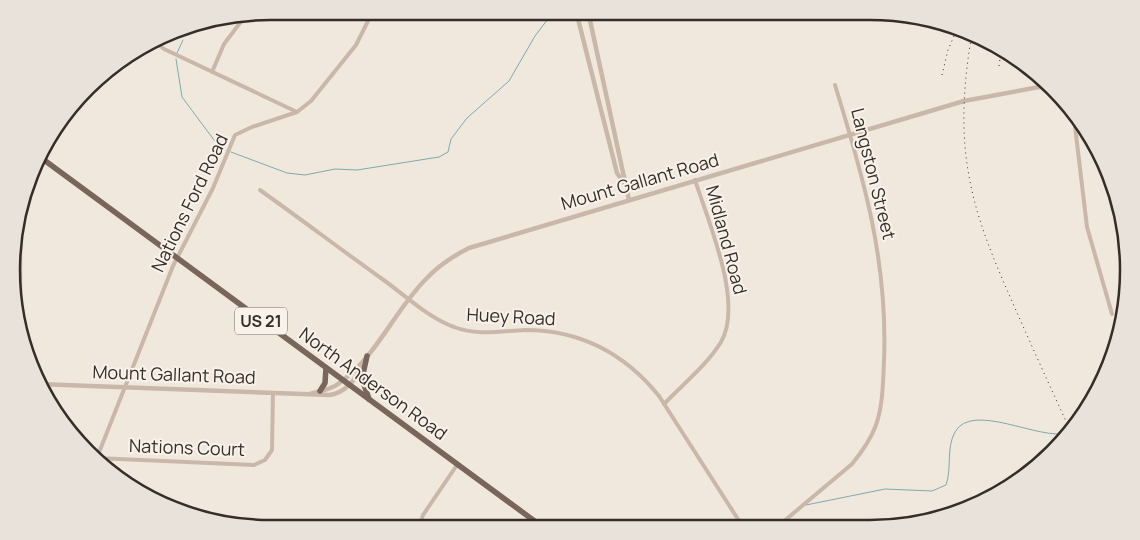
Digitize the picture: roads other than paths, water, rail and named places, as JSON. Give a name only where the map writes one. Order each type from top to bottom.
[{"type":"main road","name":"North Anderson Road","points":[[45,160],[533,520]]},
{"type":"main road","points":[[367,356],[362,379],[370,401]]},
{"type":"main road","points":[[320,390],[325,383],[326,368]]},
{"type":"street","name":"Nations Ford Road","points":[[99,452],[123,388],[177,259],[212,188],[235,135],[252,127],[297,112],[311,101],[356,45],[368,20]]},
{"type":"street","points":[[578,20],[618,173],[629,200]]},
{"type":"street","points":[[590,20],[624,172],[624,184]]},
{"type":"street","points":[[212,72],[224,44],[241,22]]},
{"type":"street","points":[[160,46],[297,112]]},
{"type":"street","name":"Langston Street","points":[[785,520],[852,464],[861,453],[876,427],[880,409],[884,346],[881,272],[871,209],[835,85]]},
{"type":"street","name":"Mount Gallant Road","points":[[310,394],[336,386],[343,381],[367,356],[425,279],[450,258],[469,248],[964,101],[1040,87]]},
{"type":"street","points":[[1075,127],[1087,227],[1112,314]]},
{"type":"street","name":"Midland Road","points":[[664,404],[721,342],[727,327],[730,311],[724,272],[695,180]]},
{"type":"street","name":"Huey Road","points":[[260,190],[409,299],[454,327],[469,331],[558,332],[605,348],[630,365],[647,381],[664,404],[739,520]]},
{"type":"street","name":"Mount Gallant Road","points":[[48,384],[334,395],[349,386],[360,372],[367,356]]},
{"type":"street","name":"Nations Court","points":[[107,459],[254,465],[265,460],[272,450],[273,392]]},
{"type":"street","points":[[421,520],[423,514],[456,465]]},
{"type":"waterway","points":[[231,152],[287,173],[305,175],[335,169],[357,170],[439,157],[448,152],[451,139],[467,118],[509,81],[535,36],[547,20]]},
{"type":"waterway","points":[[177,53],[183,40]]},
{"type":"waterway","points":[[176,59],[182,97],[214,140],[225,150]]},
{"type":"waterway","points":[[806,505],[885,489],[932,491],[946,485],[952,438],[964,423],[976,420],[991,421],[1040,432],[1059,434]]},
{"type":"railway","points":[[942,75],[948,50],[955,35]]},
{"type":"railway","points":[[971,41],[965,86],[964,122],[966,158],[972,193],[994,259],[1067,423]]},
{"type":"railway","points":[[999,66],[1000,56]]}]
